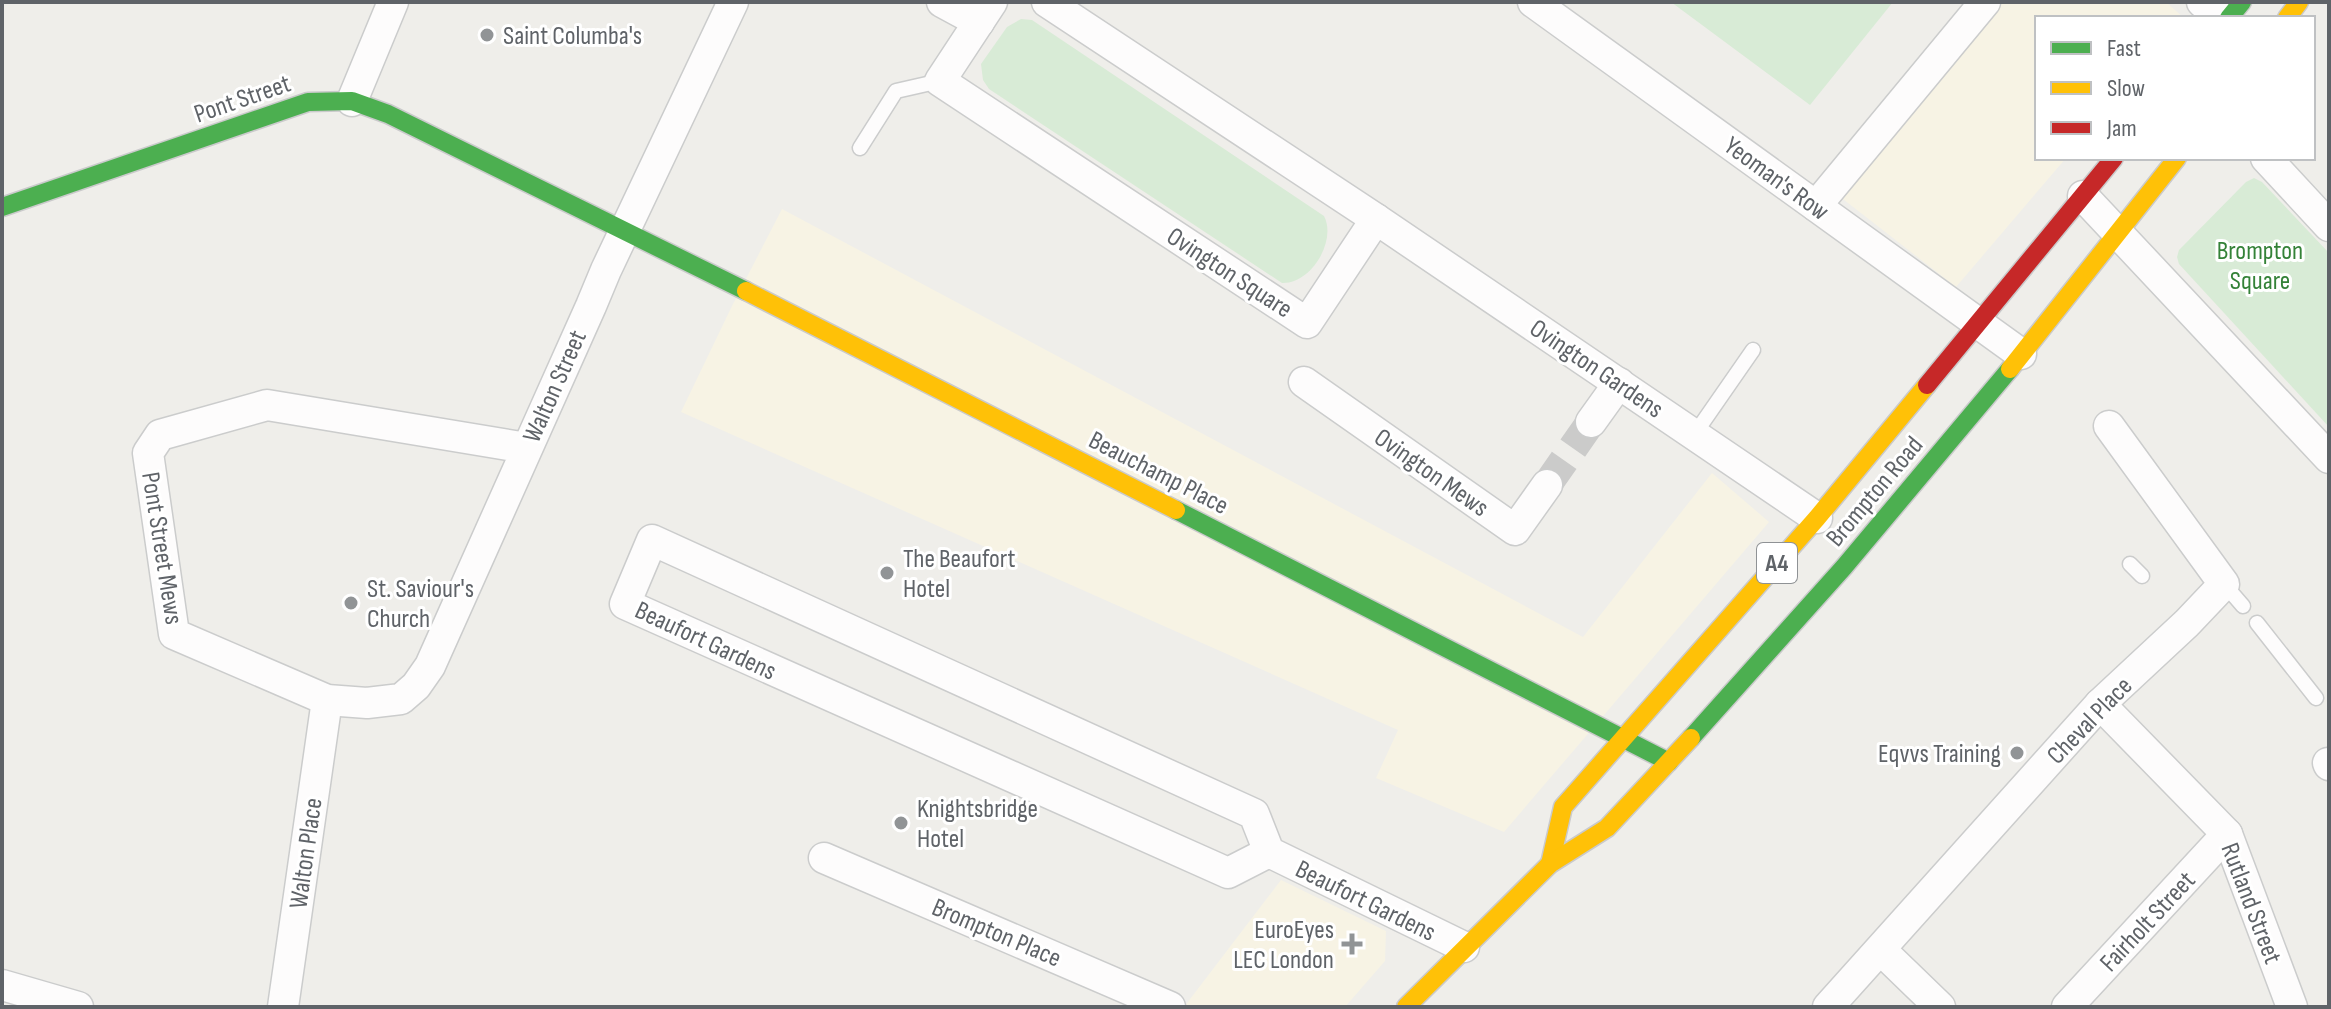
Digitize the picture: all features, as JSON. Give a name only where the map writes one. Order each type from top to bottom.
[{"type":"main road","name":"Pont Street","points":[[2,207],[308,102],[352,101],[440,138],[624,231]]},
{"type":"main road","name":"Brompton Road","points":[[1550,864],[1563,807],[1817,518],[2112,160]]},
{"type":"main road","name":"Brompton Road","points":[[1406,1007],[1550,864],[1607,828],[1669,762],[1844,567],[1968,421],[2175,160]]},
{"type":"main road","name":"Beauchamp Place","points":[[624,231],[1669,762]]},
{"type":"street","points":[[352,101],[393,2]]},
{"type":"street","name":"Walton Street","points":[[327,700],[367,703],[401,699],[416,686],[430,666],[624,231],[733,2]]},
{"type":"street","points":[[940,81],[986,12],[942,2]]},
{"type":"street","points":[[1047,2],[1376,219]]},
{"type":"street","name":"Yeoman's Row","points":[[1533,2],[2021,354]]},
{"type":"street","points":[[1816,206],[1985,2]]},
{"type":"street","points":[[2202,2],[2219,16]]},
{"type":"street","name":"Ovington Square","points":[[940,81],[1307,323],[1376,219]]},
{"type":"street","points":[[2268,160],[2329,226]]},
{"type":"street","points":[[2083,196],[2329,458]]},
{"type":"street","name":"Ovington Gardens","points":[[1376,219],[1817,518]]},
{"type":"street","name":"Ovington Mews","points":[[1304,382],[1515,530],[1547,485]]},
{"type":"street","points":[[1591,422],[1619,383]]},
{"type":"street","name":"Pont Street Mews","points":[[327,700],[174,634],[148,453],[160,435],[267,405],[527,448]]},
{"type":"street","name":"Cheval Place","points":[[1828,1007],[2181,617],[2233,595],[2109,426]]},
{"type":"street","name":"Beaufort Gardens","points":[[1269,852],[1228,873],[625,604],[652,540],[1254,814],[1269,852],[1464,947]]},
{"type":"street","name":"Walton Place","points":[[283,1007],[327,700]]},
{"type":"street","name":"Rutland Street","points":[[2100,704],[2227,834],[2292,1007]]},
{"type":"street","name":"Fairholt Street","points":[[2067,1007],[2227,834]]},
{"type":"street","name":"Brompton Place","points":[[824,858],[1068,970],[1170,1007]]},
{"type":"street","points":[[1881,950],[1940,1007]]},
{"type":"street","points":[[2,985],[78,1007]]},
{"type":"lane","points":[[860,148],[896,91],[940,81]]},
{"type":"lane","points":[[1694,435],[1753,350]]},
{"type":"lane","points":[[2130,564],[2142,576]]},
{"type":"lane","points":[[2257,623],[2316,698]]},
{"type":"shaded area","points":[[2003,2],[2166,2],[2182,16],[2035,16],[2035,160],[2064,160],[1956,287],[1839,196]]},
{"type":"shaded area","points":[[782,209],[1583,637],[1712,473],[1769,522],[1504,832],[1376,778],[1398,730],[681,412]]},
{"type":"shaded area","points":[[1281,880],[1386,931],[1385,961],[1345,1007],[1184,1007]]},
{"type":"green space","points":[[1671,2],[1893,2],[1810,105]]},
{"type":"green space","points":[[1021,19],[1032,20],[1324,216],[1327,237],[1319,259],[1311,269],[1293,281],[1282,283],[989,89],[983,80],[981,64],[1007,27]]},
{"type":"green space","name":"Brompton Square","points":[[2254,178],[2262,182],[2329,253],[2329,427],[2179,264],[2179,250],[2246,182]]},
{"type":"tunnel","points":[[1547,485],[1591,422]]},
{"type":"traffic: fast","points":[[2231,16],[2242,2]]},
{"type":"traffic: fast","points":[[2,207],[308,102],[352,101],[388,114],[746,291]]},
{"type":"traffic: fast","points":[[1691,738],[1844,567],[2010,369]]},
{"type":"traffic: fast","points":[[1176,510],[1669,762]]},
{"type":"traffic: slow","points":[[2288,16],[2299,2]]},
{"type":"traffic: slow","points":[[2010,369],[2175,160]]},
{"type":"traffic: slow","points":[[746,291],[1176,510]]},
{"type":"traffic: slow","points":[[1550,864],[1563,807],[1817,518],[1927,385]]},
{"type":"traffic: slow","points":[[1406,1007],[1550,864],[1607,828],[1691,738]]},
{"type":"traffic: jam","points":[[1927,385],[2112,160]]},
{"type":"place","name":"Saint Columba's","points":[[487,35]]},
{"type":"place","name":"The Beaufort Hotel","points":[[887,573]]},
{"type":"place","name":"St. Saviour's Church","points":[[351,603]]},
{"type":"place","name":"Eqvvs Training","points":[[2017,753]]},
{"type":"place","name":"Knightsbridge Hotel","points":[[901,823]]},
{"type":"place","name":"EuroEyes LEC London","points":[[1352,944]]}]
